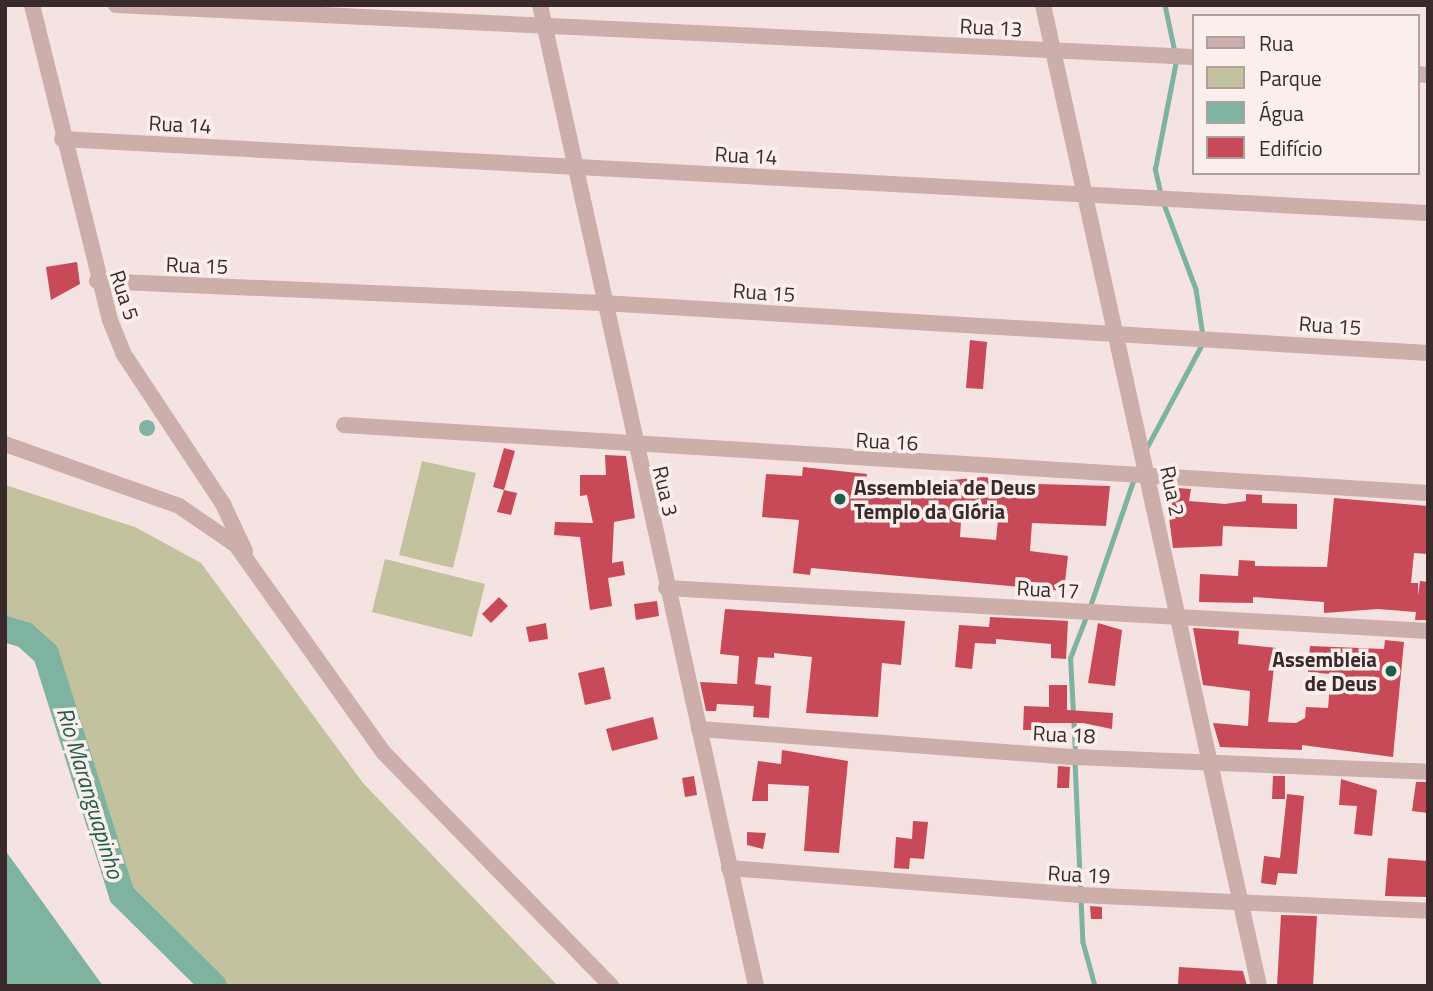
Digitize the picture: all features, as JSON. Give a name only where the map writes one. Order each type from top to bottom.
[{"type":"street","name":"Rua 5","points":[[32,5],[97,281],[123,353],[223,504],[252,566]]},
{"type":"street","name":"Rua 13","points":[[116,5],[1192,57]]},
{"type":"street","name":"Rua 3","points":[[540,5],[603,303],[756,986]]},
{"type":"street","name":"Rua 2","points":[[1043,5],[1213,759],[1259,986]]},
{"type":"street","name":"Rua 14","points":[[62,139],[1428,213]]},
{"type":"street","name":"Rua 15","points":[[97,281],[603,303],[1116,336],[1428,352]]},
{"type":"street","name":"Rua 16","points":[[344,425],[635,448],[1428,494]]},
{"type":"street","points":[[5,444],[179,506],[227,538],[252,566],[384,753],[611,986]]},
{"type":"street","name":"Rua 17","points":[[666,588],[1428,631]]},
{"type":"street","name":"Rua 18","points":[[699,729],[1075,757],[1213,759],[1428,772]]},
{"type":"street","name":"Rua 19","points":[[729,868],[1241,902],[1428,911]]},
{"type":"green space","points":[[422,461],[476,473],[453,568],[399,555]]},
{"type":"green space","points":[[5,485],[135,527],[201,563],[363,783],[558,986],[214,986],[122,895],[46,654],[25,635],[5,629]]},
{"type":"green space","points":[[385,559],[485,584],[472,637],[372,612]]},
{"type":"water","points":[[144,420],[150,420],[155,428],[153,434],[144,436],[139,431],[139,425]]},
{"type":"water","points":[[5,850],[103,986],[5,986]]},
{"type":"building","points":[[77,262],[80,284],[51,300],[46,267]]},
{"type":"building","points":[[970,340],[987,342],[983,389],[966,388]]},
{"type":"building","points":[[504,448],[515,451],[504,490],[493,487]]},
{"type":"building","points":[[605,455],[626,456],[635,518],[614,522],[612,563],[623,561],[625,575],[608,578],[612,606],[590,610],[580,537],[554,535],[555,522],[593,523],[587,495],[580,496],[580,475],[606,475]]},
{"type":"building","points":[[803,467],[867,474],[865,484],[892,486],[983,477],[1000,479],[1000,488],[1017,490],[1036,491],[1037,484],[1110,486],[1106,526],[1032,523],[1030,551],[1068,556],[1064,591],[811,568],[810,575],[793,573],[799,520],[762,517],[766,474],[802,476]],"holes":[[[962,507],[999,509],[996,540],[960,537]]]},
{"type":"building","points":[[1165,487],[1191,489],[1189,501],[1225,504],[1246,501],[1246,494],[1262,495],[1262,503],[1297,504],[1297,529],[1223,526],[1222,546],[1173,548]]},
{"type":"building","points":[[504,490],[517,493],[511,515],[497,512]]},
{"type":"building","points":[[1334,498],[1428,506],[1428,554],[1414,553],[1411,583],[1418,583],[1418,596],[1420,581],[1428,582],[1428,620],[1415,620],[1416,612],[1378,609],[1324,613],[1324,602],[1253,597],[1253,603],[1199,602],[1200,574],[1238,576],[1239,560],[1255,561],[1255,566],[1327,567]]},
{"type":"building","points":[[499,597],[508,606],[491,623],[482,614]]},
{"type":"building","points":[[657,601],[659,616],[636,620],[634,604]]},
{"type":"building","points":[[725,609],[905,621],[901,665],[882,663],[878,717],[806,713],[812,657],[774,653],[774,658],[758,657],[755,684],[771,686],[769,718],[753,717],[754,706],[717,704],[716,711],[706,711],[700,682],[737,684],[739,656],[720,654]]},
{"type":"building","points":[[990,617],[1068,621],[1066,659],[1051,658],[1051,644],[996,639],[996,644],[975,643],[972,669],[955,667],[959,625],[989,627]]},
{"type":"building","points":[[546,623],[548,639],[529,642],[526,627]]},
{"type":"building","points":[[1098,623],[1122,630],[1115,686],[1088,683]]},
{"type":"building","points":[[1193,628],[1239,631],[1238,644],[1276,648],[1268,722],[1296,723],[1305,718],[1306,707],[1328,708],[1331,674],[1308,672],[1310,646],[1384,649],[1385,640],[1404,642],[1393,757],[1302,745],[1302,750],[1220,747],[1213,723],[1248,726],[1250,691],[1203,685]]},
{"type":"building","points":[[604,667],[611,699],[585,705],[578,673]]},
{"type":"building","points":[[1049,685],[1067,685],[1067,710],[1113,713],[1112,729],[1083,723],[1036,723],[1036,730],[1023,730],[1024,706],[1049,707]]},
{"type":"building","points":[[653,717],[658,739],[612,751],[606,729]]},
{"type":"building","points":[[782,750],[848,761],[839,853],[804,851],[809,786],[768,784],[768,801],[752,801],[758,761],[781,764]]},
{"type":"building","points":[[1058,766],[1070,767],[1069,788],[1057,788]]},
{"type":"building","points":[[694,776],[697,795],[685,797],[682,778]]},
{"type":"building","points":[[1273,776],[1285,776],[1285,799],[1272,799]]},
{"type":"building","points":[[1341,779],[1377,790],[1372,836],[1354,834],[1357,806],[1339,805]]},
{"type":"building","points":[[1416,782],[1428,782],[1428,813],[1412,811]]},
{"type":"building","points":[[1287,794],[1304,796],[1297,874],[1278,873],[1276,885],[1261,883],[1264,856],[1280,858]]},
{"type":"building","points":[[913,821],[928,822],[924,859],[910,858],[909,869],[894,868],[896,837],[912,839]]},
{"type":"building","points":[[747,832],[766,833],[763,849],[747,845]]},
{"type":"building","points":[[1388,858],[1428,861],[1428,897],[1385,896]]},
{"type":"building","points":[[1090,906],[1102,907],[1102,919],[1091,919]]},
{"type":"building","points":[[1281,915],[1317,916],[1313,986],[1277,986]]},
{"type":"building","points":[[1179,967],[1243,971],[1247,986],[1178,986]]},
{"type":"waterway","points":[[1165,5],[1175,52]]},
{"type":"waterway","points":[[1161,196],[1155,169],[1176,61]]},
{"type":"waterway","points":[[1164,204],[1196,289],[1203,336]]},
{"type":"waterway","points":[[1147,447],[1202,344]]},
{"type":"waterway","points":[[1089,609],[1134,478]]},
{"type":"waterway","points":[[1075,752],[1070,658],[1086,617]]},
{"type":"waterway","name":"Rio Maranguapinho","points":[[5,629],[25,635],[46,654],[122,895],[214,986]]},
{"type":"waterway","points":[[1075,761],[1083,942],[1095,986]]},
{"type":"place","name":"Assembleia de Deus Templo da Glória","points":[[840,499]]},
{"type":"place","name":"Assembleia de Deus","points":[[1391,671]]}]
